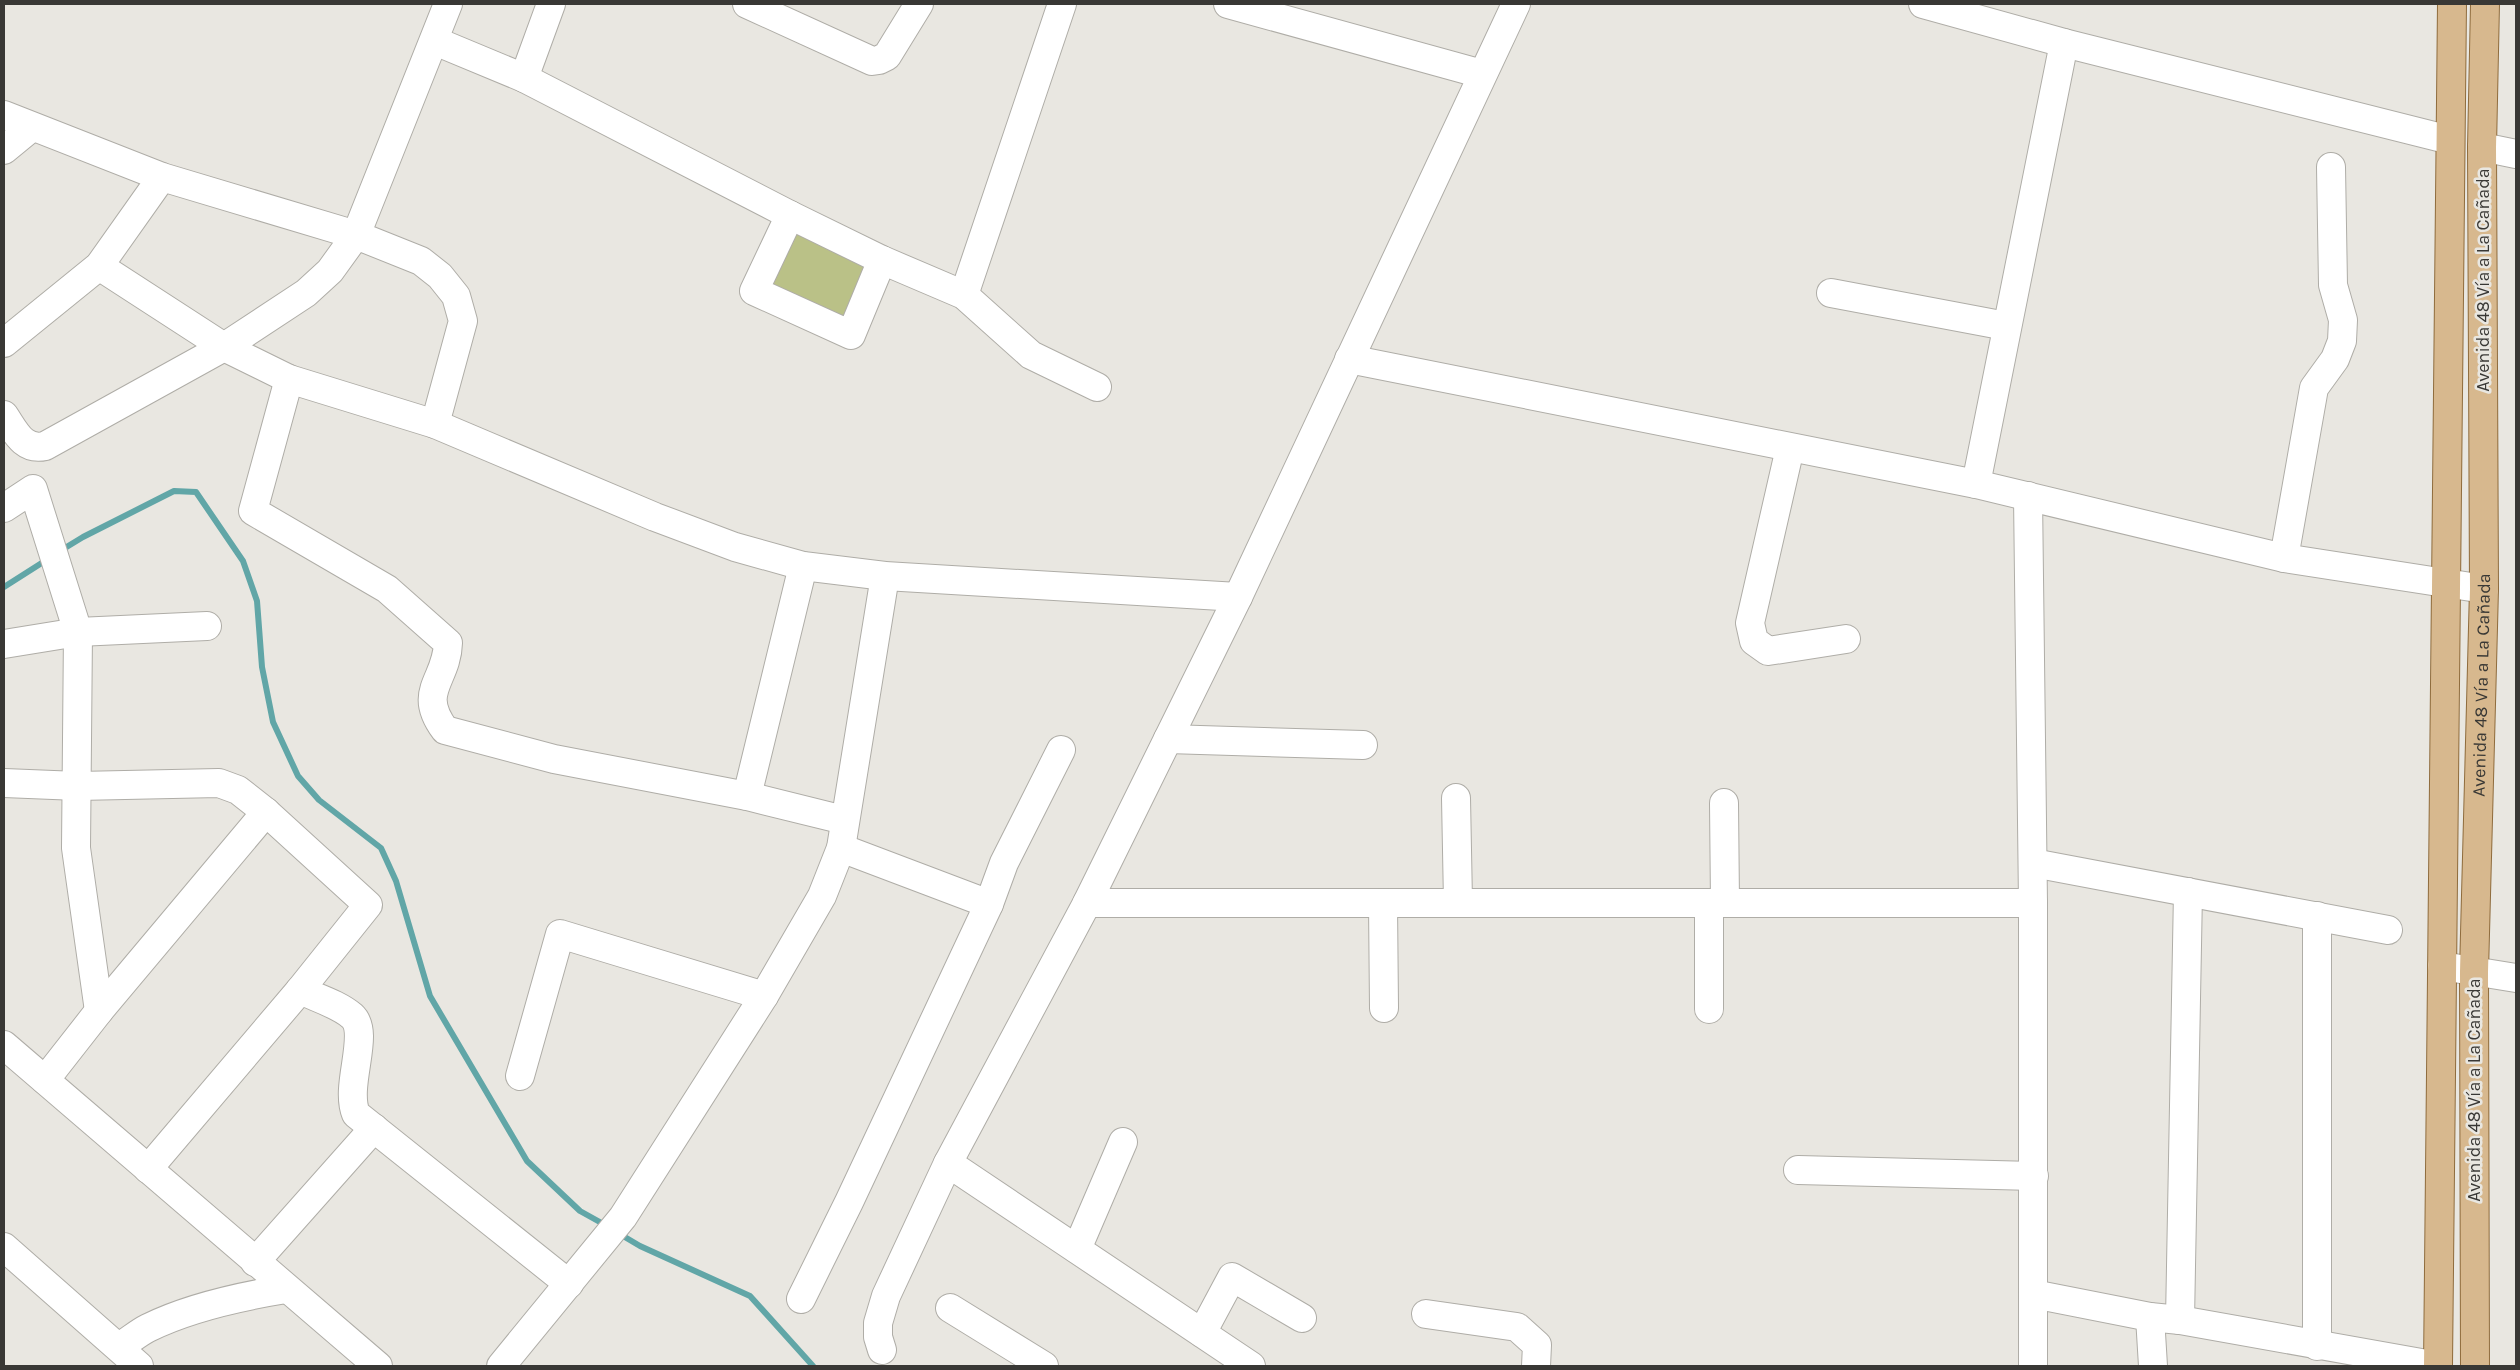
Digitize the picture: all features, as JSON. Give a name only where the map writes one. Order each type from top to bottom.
[{"type":"main road","name":"Avenida 48 Vía a La Cañada","points":[[2438,1366],[2452,4]]},
{"type":"main road","name":"Avenida 48 Vía a La Cañada","points":[[2475,1366],[2474,972],[2484,590],[2482,147],[2485,4]]},
{"type":"street","points":[[4,415],[24,444],[35,448],[45,446],[224,347],[306,293],[330,271],[356,235],[435,41],[448,4]]},
{"type":"street","points":[[524,78],[551,4]]},
{"type":"street","points":[[747,4],[872,61],[880,60],[887,56],[919,4]]},
{"type":"street","points":[[964,295],[1062,4]]},
{"type":"street","points":[[882,1350],[878,1337],[878,1323],[886,1296],[948,1163],[1087,903],[1238,597],[1516,4]]},
{"type":"street","points":[[1923,4],[2064,43],[2450,140]]},
{"type":"street","points":[[1241,5],[1482,74]]},
{"type":"street","points":[[435,41],[524,78],[790,215],[882,260],[964,295],[1030,355],[1097,387]]},
{"type":"street","points":[[1976,484],[2064,43]]},
{"type":"street","points":[[4,115],[162,177],[356,235],[421,261],[440,276],[456,296],[462,321],[435,424]]},
{"type":"street","points":[[4,150],[32,127]]},
{"type":"street","points":[[2482,147],[2516,154]]},
{"type":"street","points":[[2284,558],[2314,388],[2335,359],[2342,341],[2343,320],[2333,285],[2331,167]]},
{"type":"street","points":[[4,342],[99,266],[162,177]]},
{"type":"street","points":[[790,215],[754,290],[851,335],[882,260]]},
{"type":"street","points":[[99,266],[224,347],[289,380],[435,424],[664,520],[735,547],[803,566],[885,576],[1238,597]]},
{"type":"street","points":[[1831,292],[2006,326]]},
{"type":"street","points":[[1348,359],[1976,484],[2284,558],[2484,590]]},
{"type":"street","points":[[289,380],[253,511],[387,588],[448,643],[448,658],[435,684],[431,704],[436,718],[445,730],[554,758],[747,796],[844,820]]},
{"type":"street","points":[[1790,448],[1750,622],[1754,641],[1768,652],[1846,639]]},
{"type":"street","points":[[4,508],[33,489],[78,632],[76,848],[99,1011]]},
{"type":"street","points":[[2028,496],[2033,864],[2033,1366]]},
{"type":"street","points":[[747,796],[803,566]]},
{"type":"street","points":[[501,1366],[623,1217],[764,996],[822,896],[841,848],[844,820],[885,576]]},
{"type":"street","points":[[4,644],[78,632],[207,626]]},
{"type":"street","points":[[1168,739],[1363,745]]},
{"type":"street","points":[[801,1299],[850,1202],[989,904],[1004,863],[1061,750]]},
{"type":"street","points":[[4,783],[78,786],[219,784],[238,790],[266,812],[368,905],[300,990],[148,1169]]},
{"type":"street","points":[[1456,798],[1458,902]]},
{"type":"street","points":[[1709,1010],[1724,804]]},
{"type":"street","points":[[45,1080],[99,1011],[266,812]]},
{"type":"street","points":[[841,848],[989,904]]},
{"type":"street","points":[[2033,864],[2388,930]]},
{"type":"street","points":[[2180,1320],[2188,892]]},
{"type":"street","points":[[1383,902],[1384,1008]]},
{"type":"street","points":[[1087,903],[2033,903]]},
{"type":"street","points":[[2317,916],[2317,1346]]},
{"type":"street","points":[[520,1076],[560,934],[610,947],[764,996]]},
{"type":"street","points":[[2442,966],[2516,978]]},
{"type":"street","points":[[300,990],[335,1006],[353,1017],[360,1034],[351,1094],[352,1105],[356,1114],[569,1284]]},
{"type":"street","points":[[4,1045],[378,1366]]},
{"type":"street","points":[[255,1262],[374,1128]]},
{"type":"street","points":[[1077,1249],[1123,1142]]},
{"type":"street","points":[[948,1163],[1251,1366]]},
{"type":"street","points":[[1798,1170],[2034,1176]]},
{"type":"street","points":[[5,1249],[128,1359],[148,1328],[212,1304],[253,1294],[286,1289]]},
{"type":"street","points":[[1202,1333],[1232,1277],[1302,1318]]},
{"type":"street","points":[[2034,1294],[2150,1317],[2180,1320],[2317,1346],[2438,1366]]},
{"type":"street","points":[[950,1308],[1044,1366]]},
{"type":"street","points":[[1426,1314],[1517,1327],[1537,1345],[1536,1366]]},
{"type":"street","points":[[2150,1317],[2153,1366]]},
{"type":"green space","points":[[796,227],[871,265],[847,322],[765,285]]},
{"type":"waterway","points":[[60,551],[83,537],[174,491],[196,492],[243,561],[257,601],[262,667],[273,722],[298,776],[319,800],[381,848],[396,881],[430,996],[527,1161],[580,1211],[607,1226]]},
{"type":"waterway","points":[[4,587],[48,559]]},
{"type":"waterway","points":[[618,1233],[640,1246],[750,1296],[813,1366]]}]
